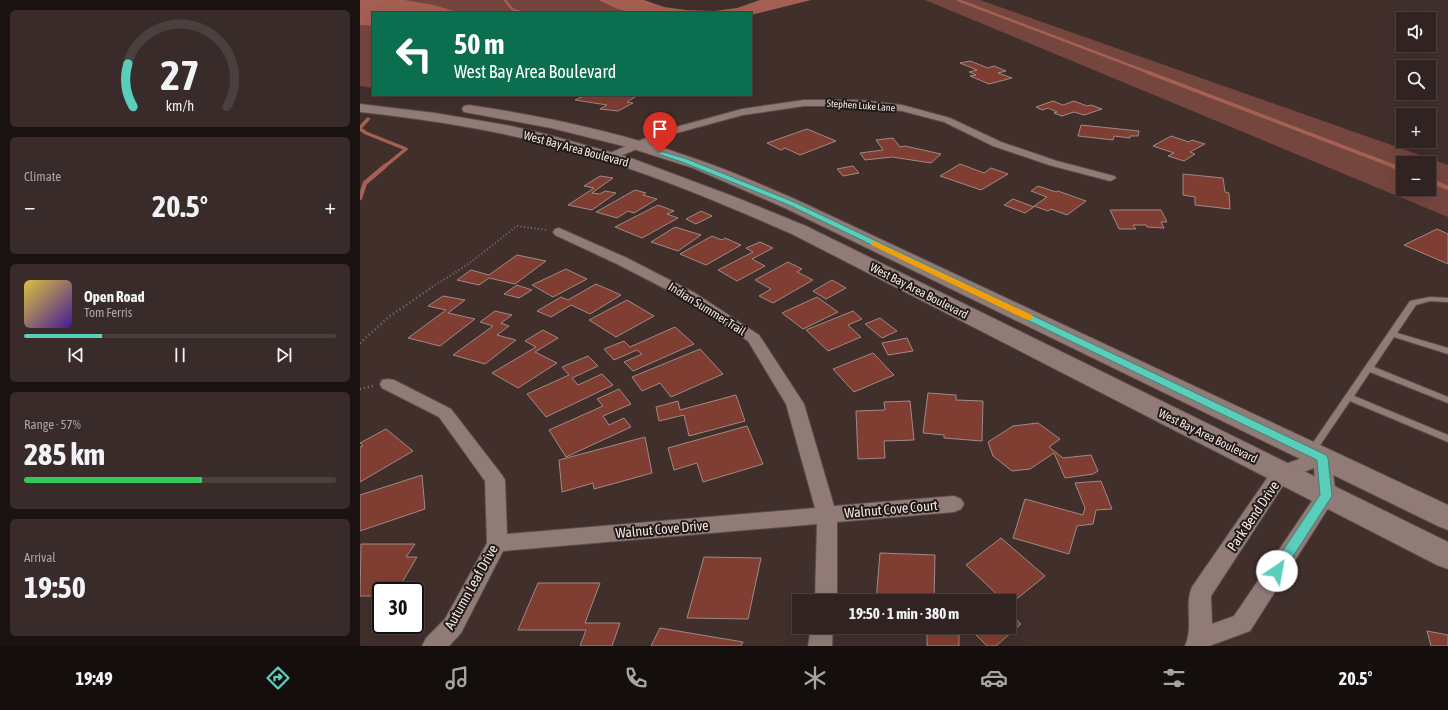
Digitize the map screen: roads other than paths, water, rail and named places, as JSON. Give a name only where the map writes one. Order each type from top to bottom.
[{"type":"main road","name":"West Bay Area Boulevard","points":[[360,95],[508,114],[596,133],[685,160],[791,204],[1448,518]]},
{"type":"main road","name":"West Bay Area Boulevard","points":[[360,108],[482,125],[581,149],[657,172],[717,195],[799,230],[1448,556]]},
{"type":"street","name":"Stephen Luke Lane","points":[[609,157],[670,132],[742,112],[804,103],[860,103],[902,108],[947,120],[997,144],[1053,163],[1110,178]]},
{"type":"street","name":"Indian Summer Trail","points":[[559,232],[622,261],[690,296],[754,338],[794,404],[827,514],[826,594]]},
{"type":"street","name":"Autumn Leaf Drive","points":[[388,384],[444,413],[495,480],[497,543],[453,626],[434,646]]},
{"type":"street","name":"Park Bend Drive","points":[[1316,455],[1281,473],[1200,594],[1199,642],[1242,624],[1326,496]]},
{"type":"street","points":[[1316,455],[1326,496]]},
{"type":"street","name":"Walnut Cove Court","points":[[827,514],[954,504]]},
{"type":"street","name":"Walnut Cove Drive","points":[[497,543],[827,514]]},
{"type":"street","points":[[820,646],[821,634]]},
{"type":"lane","points":[[1316,455],[1348,397],[1413,303],[1430,299],[1448,300]]},
{"type":"lane","points":[[1392,334],[1448,351]]},
{"type":"lane","points":[[1368,368],[1448,400]]},
{"type":"lane","points":[[1348,397],[1448,439]]},
{"type":"waterway","points":[[505,0],[512,9],[520,12]]},
{"type":"waterway","points":[[958,0],[1150,73]]},
{"type":"waterway","points":[[1147,72],[1396,167]]},
{"type":"waterway","points":[[360,128],[368,119]]},
{"type":"waterway","points":[[360,129],[366,133],[406,149],[384,167]]},
{"type":"waterway","points":[[360,198],[365,183],[385,166]]},
{"type":"waterway","points":[[1436,183],[1448,188]]}]
